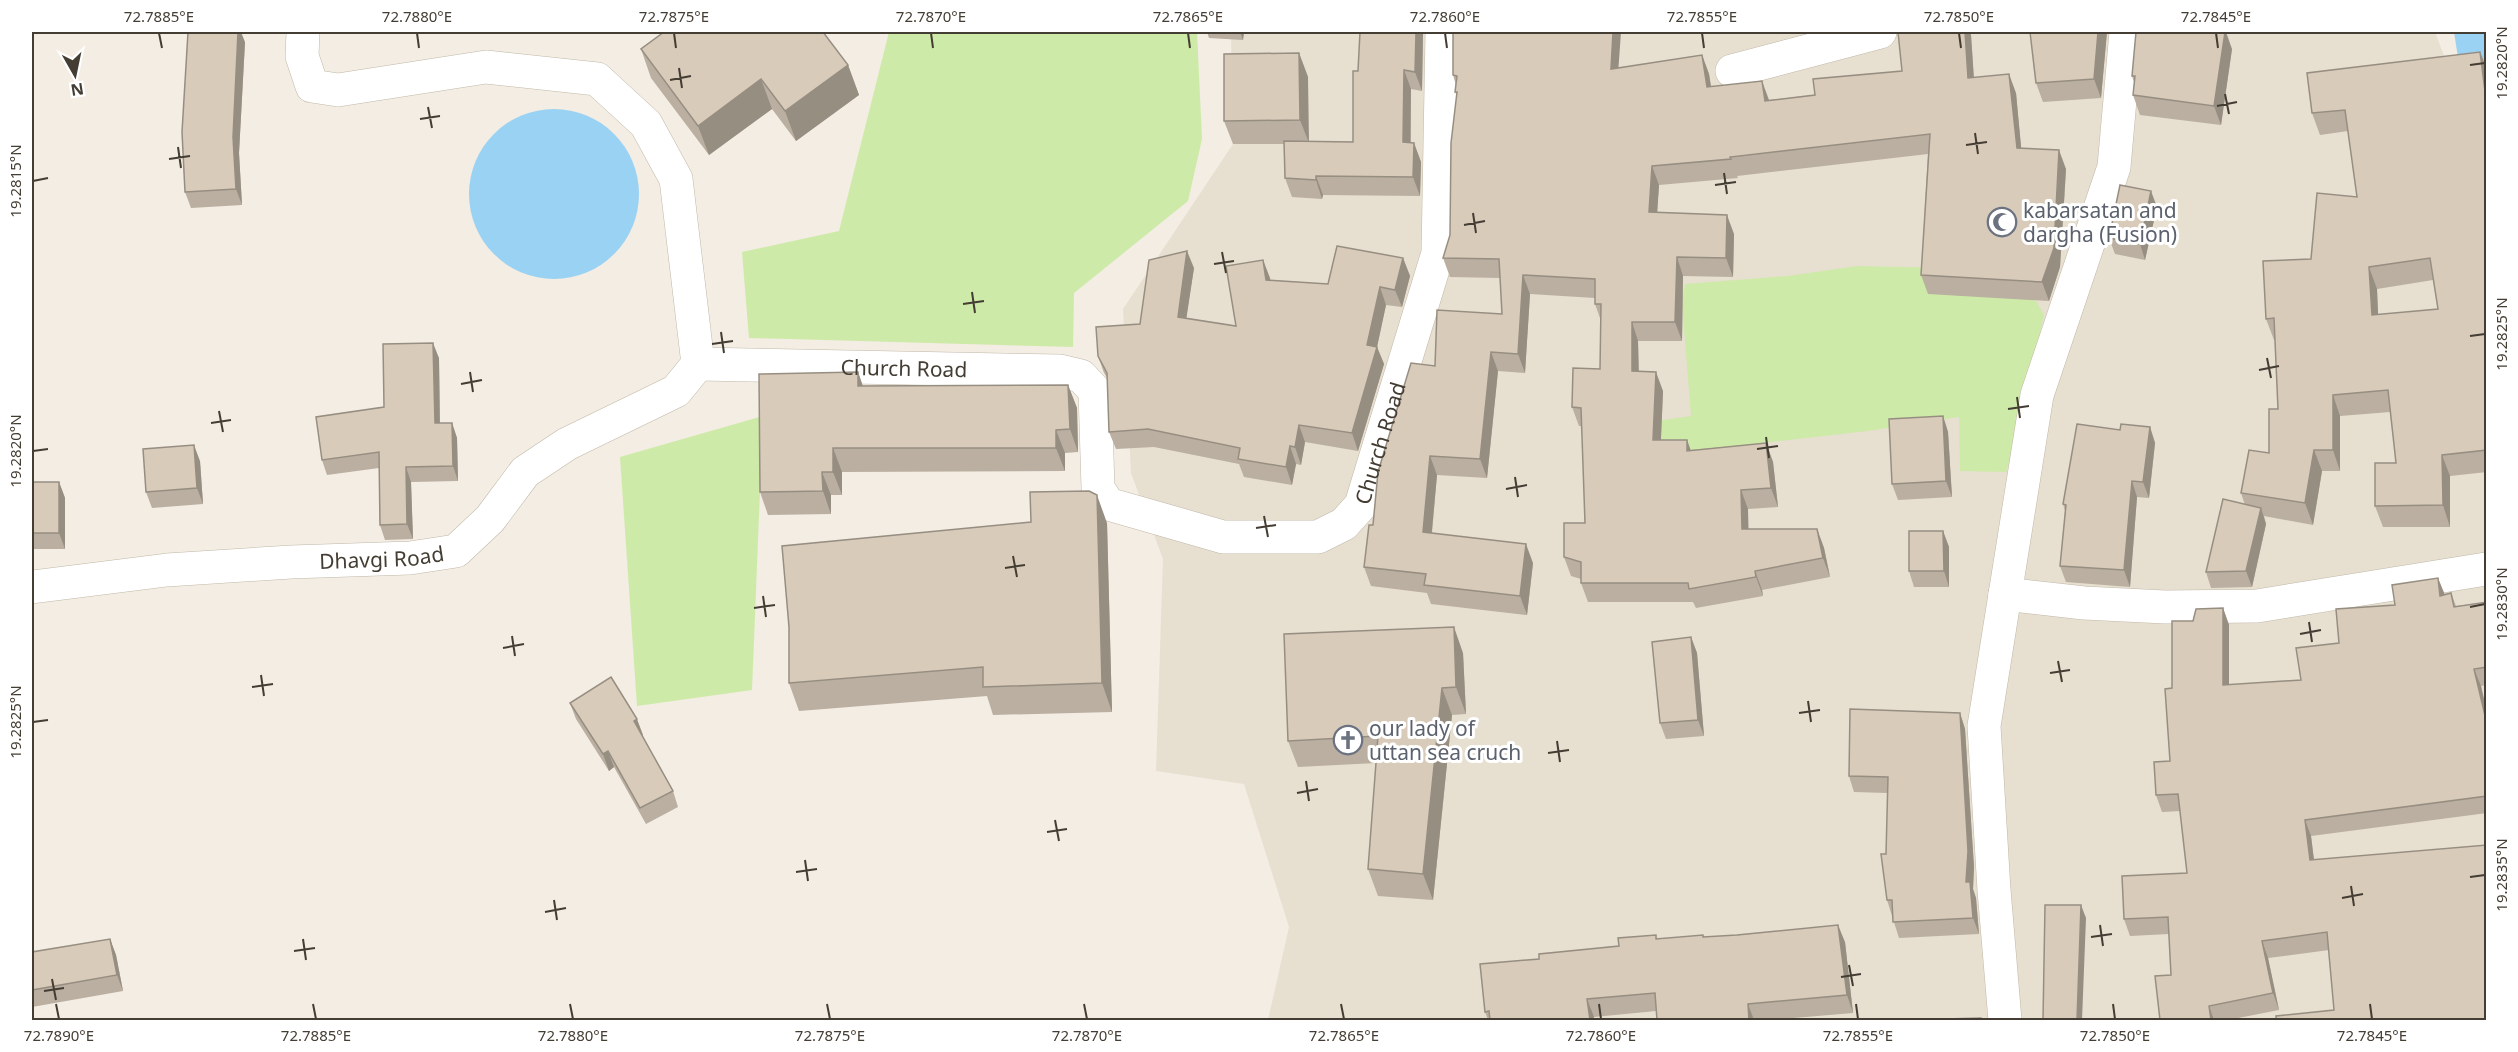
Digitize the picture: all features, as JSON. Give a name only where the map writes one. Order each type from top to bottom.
[{"type":"street","points":[[303,32],[302,56],[312,86],[338,90],[486,67],[597,79],[646,124],[676,178],[698,364]]},
{"type":"street","name":"Church Road","points":[[698,364],[1060,370],[1081,376],[1095,391],[1098,488],[1108,504],[1223,537],[1318,537],[1344,524],[1361,505],[1438,253],[1442,32]]},
{"type":"street","points":[[1732,71],[1880,32]]},
{"type":"street","points":[[2005,1020],[1984,726],[2037,395],[2114,167],[2126,32]]},
{"type":"street","name":"Dhavgi Road","points":[[32,587],[167,570],[291,562],[410,558],[456,550],[490,519],[525,472],[567,444],[676,391],[698,364]]},
{"type":"street","points":[[2006,594],[2084,603],[2165,607],[2257,606],[2487,569]]},
{"type":"shaded area","points":[[1231,32],[2435,32],[2486,167],[2486,1020],[1268,1020],[1289,927],[1244,784],[1156,771],[1163,559],[1131,473],[1123,309],[1233,144]]},
{"type":"green space","points":[[889,32],[1197,32],[1202,139],[1188,201],[1074,293],[1073,347],[749,338],[742,252],[839,231]]},
{"type":"green space","points":[[1857,266],[1952,268],[2026,283],[2044,315],[2016,439],[2006,472],[1960,471],[1959,417],[1868,431],[1615,460],[1615,427],[1691,416],[1682,303],[1685,284],[1788,276]]},
{"type":"green space","points":[[763,416],[752,690],[637,706],[620,457]]},
{"type":"water","points":[[2454,32],[2486,32],[2486,138],[2459,64]]},
{"type":"water","points":[[554,109],[571,110],[587,115],[614,134],[633,161],[638,177],[638,211],[633,227],[614,254],[587,273],[571,278],[554,279],[537,278],[521,273],[494,254],[475,227],[470,211],[469,194],[470,177],[475,161],[494,134],[521,115],[537,110]]},
{"type":"building","points":[[188,32],[238,32],[233,137],[236,189],[185,192],[182,132]]},
{"type":"building","points":[[664,32],[823,32],[848,65],[785,111],[761,79],[698,126],[641,49]]},
{"type":"building","points":[[1360,32],[1416,32],[1415,72],[1404,70],[1403,142],[1414,143],[1413,177],[1316,176],[1316,180],[1285,178],[1284,141],[1353,142],[1353,71],[1358,71]]},
{"type":"building","points":[[1453,32],[1613,32],[1611,69],[1702,55],[1707,87],[1762,81],[1765,101],[1815,95],[1813,79],[1902,71],[1898,32],[1965,32],[1968,78],[2009,74],[2017,148],[2059,150],[2054,248],[2042,282],[1921,275],[1930,134],[1730,157],[1731,159],[1652,166],[1649,212],[1727,215],[1726,258],[1677,257],[1675,322],[1632,322],[1632,371],[1656,372],[1653,440],[1687,440],[1687,451],[1766,443],[1771,488],[1741,490],[1742,529],[1817,529],[1823,558],[1755,571],[1756,577],[1689,589],[1688,583],[1581,583],[1581,562],[1564,557],[1564,523],[1585,523],[1581,408],[1572,407],[1573,368],[1600,369],[1601,304],[1595,304],[1595,279],[1523,275],[1518,354],[1491,352],[1480,459],[1430,456],[1423,532],[1526,544],[1520,596],[1424,585],[1426,574],[1364,567],[1369,525],[1373,525],[1378,472],[1411,363],[1435,366],[1437,310],[1502,314],[1499,259],[1443,258],[1450,235],[1451,143],[1457,92],[1455,92],[1457,76],[1453,75]]},
{"type":"building","points":[[2030,32],[2098,32],[2094,79],[2036,83]]},
{"type":"building","points":[[2136,32],[2225,32],[2214,106],[2133,95],[2135,76],[2132,76]]},
{"type":"building","points":[[2480,52],[2487,107],[2487,277],[2485,277],[2487,287],[2487,450],[2442,455],[2443,505],[2375,506],[2375,463],[2396,463],[2388,390],[2333,395],[2333,450],[2314,450],[2305,503],[2241,493],[2249,450],[2269,453],[2269,409],[2278,409],[2274,318],[2266,319],[2263,261],[2311,259],[2317,193],[2357,197],[2345,110],[2312,113],[2307,73]],"holes":[[[2430,258],[2438,309],[2372,315],[2369,267]]]},
{"type":"building","points":[[1299,53],[1300,120],[1224,121],[1224,54]]},
{"type":"building","points":[[2120,185],[2151,191],[2140,244],[2109,238]]},
{"type":"building","points":[[1337,246],[1403,258],[1395,290],[1380,287],[1367,345],[1377,347],[1352,433],[1299,425],[1295,447],[1290,446],[1286,467],[1238,459],[1240,448],[1148,429],[1109,432],[1107,373],[1098,356],[1096,327],[1140,324],[1149,260],[1187,251],[1178,317],[1236,326],[1226,266],[1263,260],[1266,280],[1328,284]]},
{"type":"building","points":[[433,343],[435,423],[452,423],[453,466],[406,467],[407,524],[380,525],[379,452],[322,460],[316,417],[384,407],[383,344]]},
{"type":"building","points":[[858,372],[858,386],[1068,385],[1070,429],[1056,430],[1056,448],[833,448],[833,472],[822,472],[823,491],[760,492],[759,374]]},
{"type":"building","points":[[1943,416],[1946,481],[1892,484],[1889,419]]},
{"type":"building","points":[[2077,424],[2120,430],[2121,424],[2150,427],[2143,482],[2132,481],[2124,570],[2060,566],[2066,505],[2063,504]]},
{"type":"building","points":[[194,445],[197,488],[146,492],[143,449]]},
{"type":"building","points":[[32,482],[59,482],[59,533],[32,533]]},
{"type":"building","points":[[1089,491],[1097,495],[1102,683],[983,687],[983,667],[789,683],[789,627],[782,546],[1031,522],[1030,492]]},
{"type":"building","points":[[2223,499],[2261,508],[2246,571],[2206,572]]},
{"type":"building","points":[[1909,531],[1943,531],[1944,571],[1909,571]]},
{"type":"building","points":[[2438,578],[2440,596],[2451,593],[2454,607],[2487,602],[2487,667],[2474,669],[2487,724],[2487,796],[2305,820],[2310,860],[2487,845],[2487,1020],[2276,1020],[2276,1016],[2334,1010],[2327,932],[2262,941],[2273,993],[2209,1006],[2211,1020],[2160,1020],[2155,976],[2171,975],[2168,917],[2124,919],[2122,876],[2187,873],[2178,794],[2156,795],[2154,762],[2170,761],[2165,689],[2172,688],[2172,621],[2193,621],[2196,609],[2223,608],[2223,685],[2301,680],[2296,648],[2339,643],[2336,609],[2395,605],[2392,585]]},
{"type":"building","points":[[1454,627],[1456,687],[1442,688],[1423,874],[1368,869],[1378,736],[1288,741],[1284,634]]},
{"type":"building","points":[[1691,637],[1698,720],[1660,723],[1652,642]]},
{"type":"building","points":[[611,677],[637,719],[634,721],[673,791],[640,808],[608,751],[603,754],[570,703]]},
{"type":"building","points":[[1850,709],[1960,713],[1968,851],[1966,882],[1970,882],[1973,918],[1893,922],[1892,900],[1887,900],[1881,854],[1886,854],[1888,777],[1849,776]]},
{"type":"building","points":[[2045,905],[2081,905],[2077,1020],[2043,1020]]},
{"type":"building","points":[[1838,925],[1847,995],[1748,1004],[1749,1020],[1657,1020],[1655,993],[1587,999],[1590,1020],[1490,1020],[1489,1011],[1485,1012],[1480,964],[1539,959],[1539,954],[1619,946],[1618,938],[1656,935],[1656,939],[1737,935]]},
{"type":"building","points":[[110,939],[117,975],[32,990],[32,952]]},
{"type":"building","points":[[1981,1018],[1981,1020],[1908,1020]]},
{"type":"place","name":"kabarsatan and dargha (Fusion)","points":[[2002,222]]},
{"type":"place","name":"our lady of uttan sea cruch","points":[[1348,740]]}]
